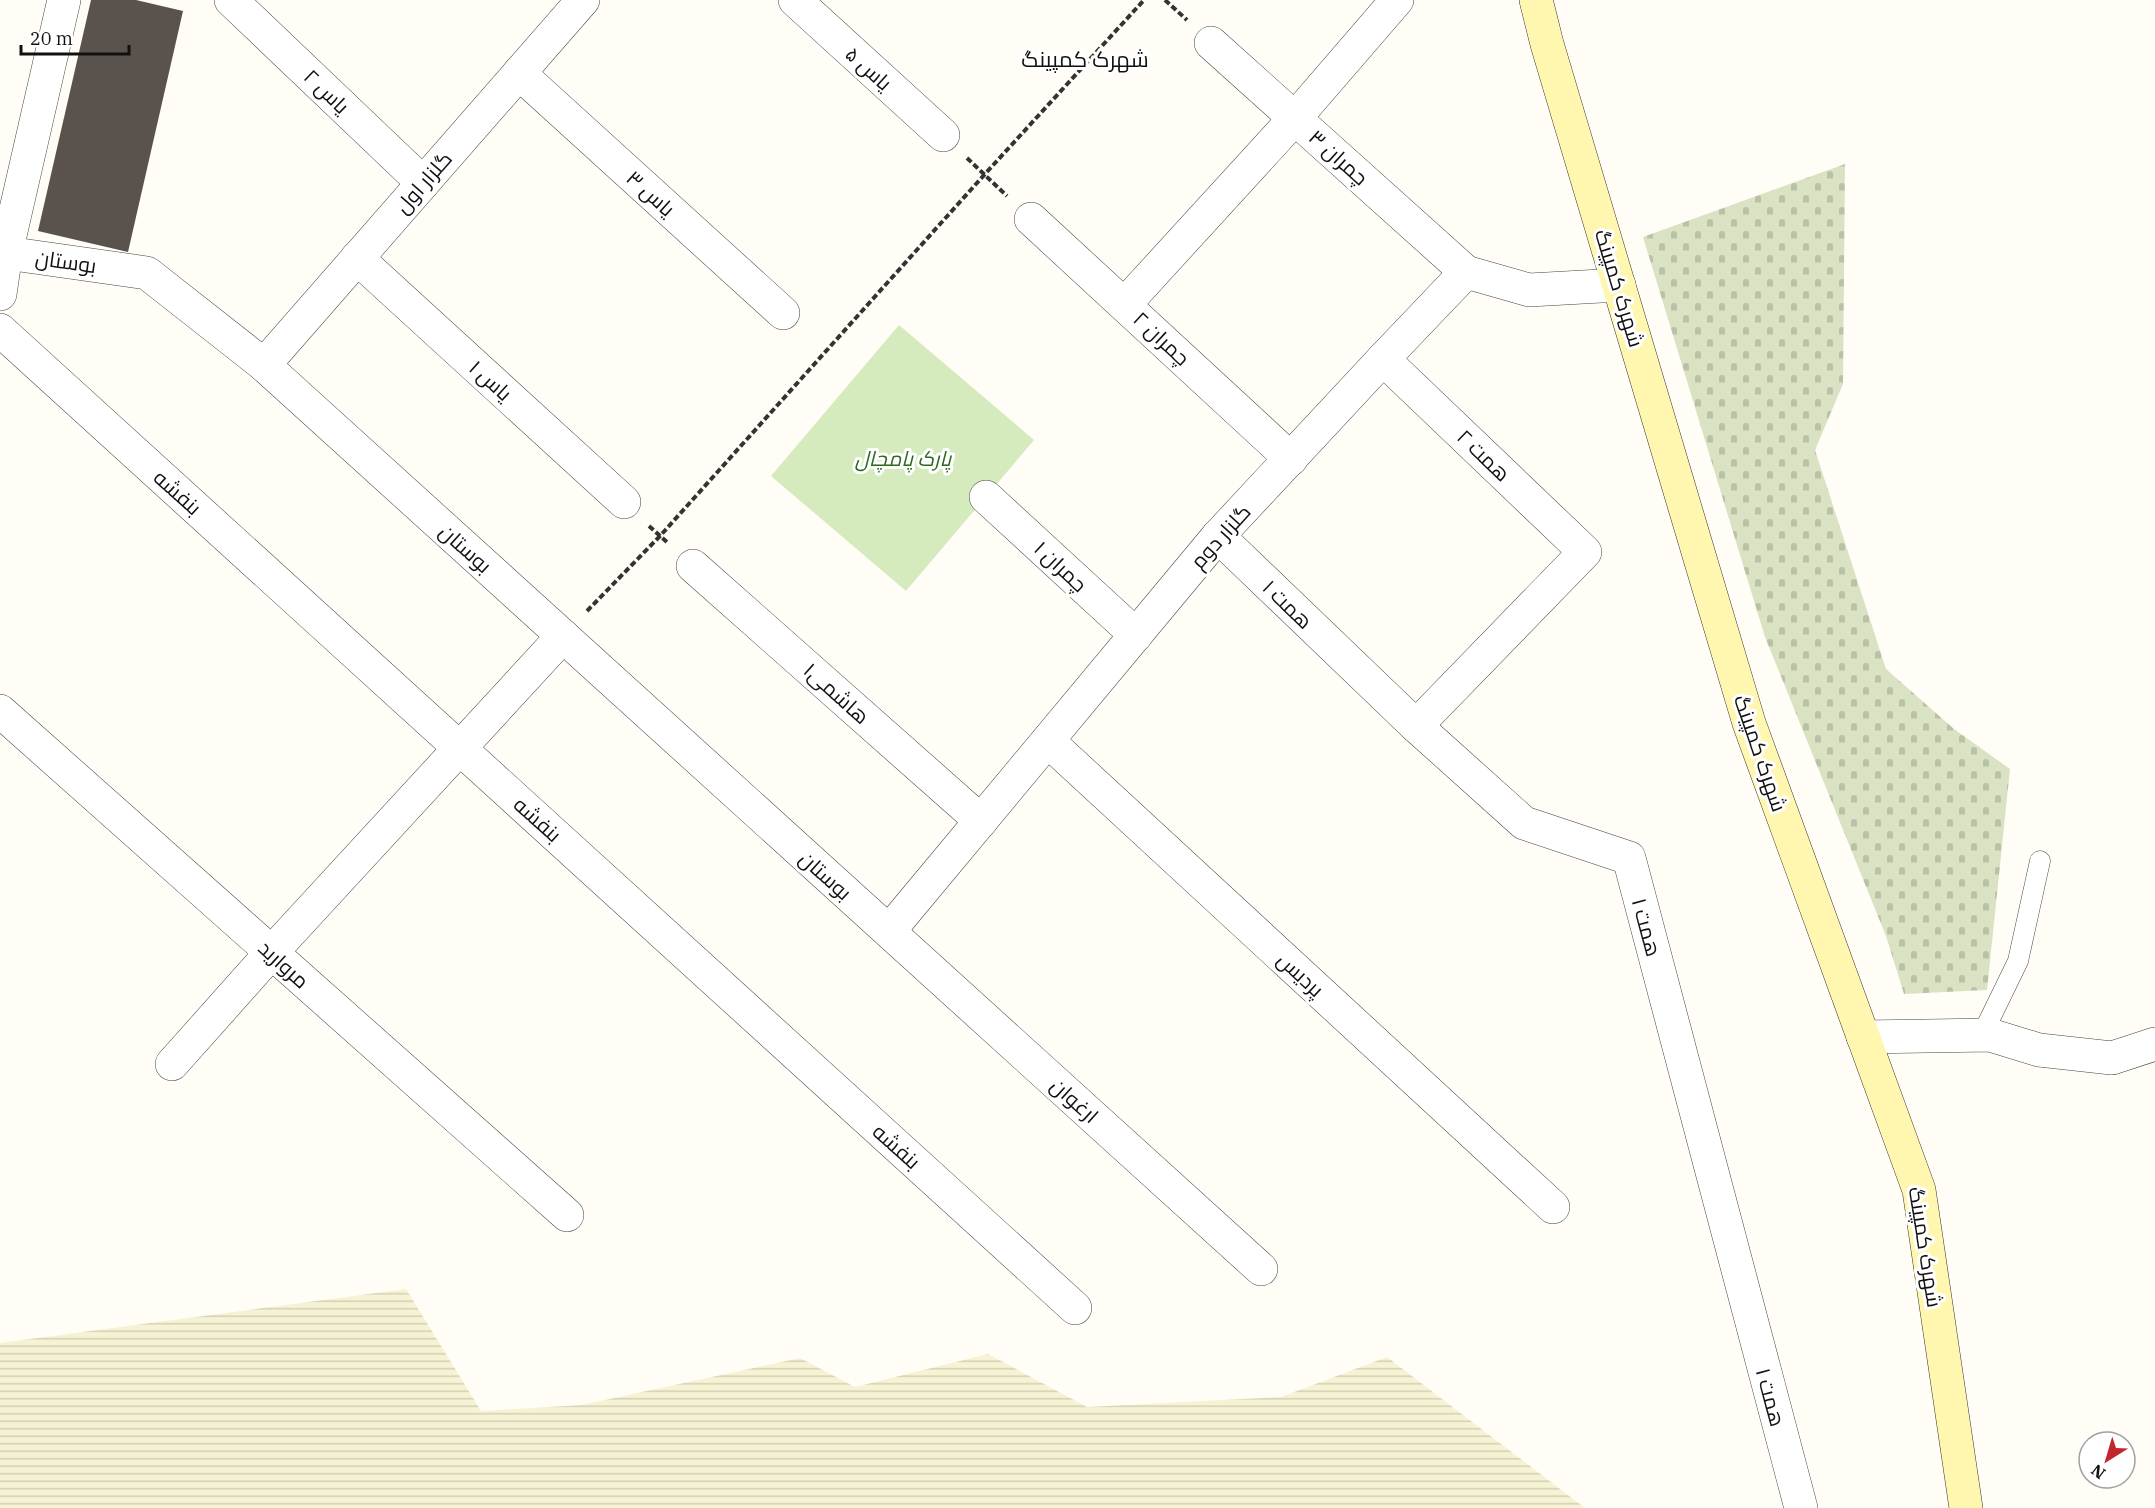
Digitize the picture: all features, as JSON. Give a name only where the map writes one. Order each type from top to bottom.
[{"type":"street","points":[[0,294],[3,253],[63,0]]},
{"type":"street","name":"یاس ۲","points":[[231,0],[423,183]]},
{"type":"street","name":"گلزار اول","points":[[264,365],[583,0]]},
{"type":"street","name":"یاس ۵","points":[[795,0],[943,135]]},
{"type":"street","points":[[1125,304],[1296,117],[1397,0]]},
{"type":"street","name":"شهرک کمپینگ","points":[[1536,0],[1550,55],[1749,723],[1919,1190],[1965,1508]]},
{"type":"street","name":"چمران ۳","points":[[1211,42],[1466,272]]},
{"type":"street","name":"یاس ۳","points":[[519,73],[783,313]]},
{"type":"street","name":"چمران ۲","points":[[1032,219],[1291,459]]},
{"type":"street","name":"بوستان","points":[[3,253],[147,273],[264,365],[889,931]]},
{"type":"street","name":"یاس ۱","points":[[357,258],[624,502]]},
{"type":"street","points":[[1466,272],[1529,290],[1619,285]]},
{"type":"street","name":"گلزار دوم","points":[[889,931],[1218,536],[1466,272]]},
{"type":"street","name":"بنفشه","points":[[0,330],[1075,1308]]},
{"type":"street","name":"همت ۲","points":[[1383,359],[1585,552],[1416,726]]},
{"type":"street","name":"چمران ۱","points":[[986,497],[1136,635]]},
{"type":"street","name":"همت ۱","points":[[1218,536],[1416,726],[1524,824],[1629,858],[1801,1508]]},
{"type":"street","name":"هاشمی۱","points":[[693,566],[981,821]]},
{"type":"street","points":[[172,1064],[563,636]]},
{"type":"street","name":"مروارید","points":[[0,711],[567,1215]]},
{"type":"street","name":"پردیس","points":[[1048,741],[1553,1207]]},
{"type":"street","name":"ارغوان","points":[[889,931],[1261,1269]]},
{"type":"street","points":[[1863,1037],[1990,1035],[2039,1050],[2112,1058],[2155,1044]]},
{"type":"lane","points":[[1982,1035],[2018,961],[2040,861]]},
{"type":"path","points":[[563,636],[660,536],[1144,0]]},
{"type":"path","points":[[943,135],[1032,219]]},
{"type":"path","points":[[624,502],[693,566]]},
{"type":"shaded area","points":[[406,1289],[481,1411],[582,1405],[800,1358],[855,1387],[988,1354],[1087,1407],[1281,1397],[1387,1357],[1585,1508],[0,1508],[0,1343]]},
{"type":"green space","points":[[1845,164],[1843,384],[1815,450],[1886,669],[1954,729],[2010,769],[1987,990],[1904,994],[1886,936],[1765,637],[1643,237]]},
{"type":"green space","name":"پارک پامچال","points":[[899,325],[1034,440],[906,591],[771,476]]},
{"type":"building","points":[[91,0],[136,0],[183,11],[128,252],[38,231]]},
{"type":"district","name":"شهرک کمپینگ","points":[[1085,58]]}]
